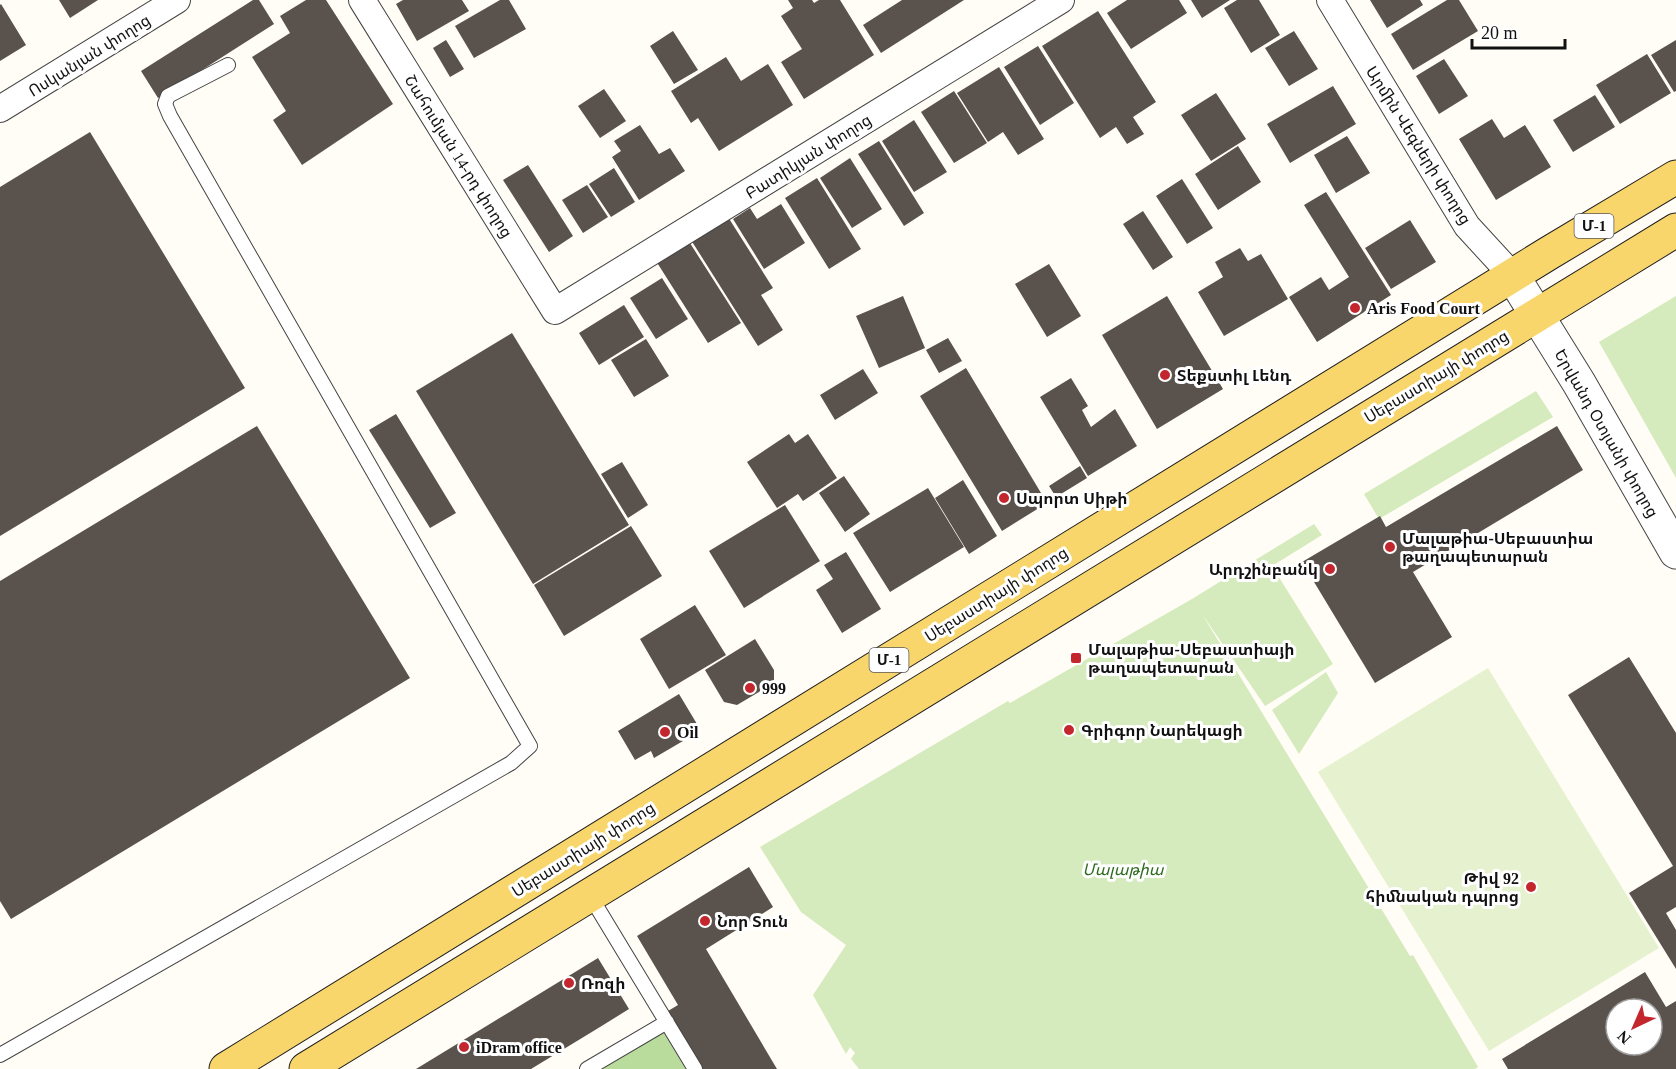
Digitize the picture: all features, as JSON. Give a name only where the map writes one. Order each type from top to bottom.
[{"type":"main road","name":"Սեբաստիայի փողոց","points":[[226,1069],[1512,275],[1676,177]]},
{"type":"main road","name":"Սեբաստիայի փողոց","points":[[313,1066],[589,894],[1676,230]]},
{"type":"main road","points":[[266,1044],[289,1046],[296,1056],[313,1066]]},
{"type":"street","name":"Ոսկանյան փողոց","points":[[0,110],[177,0]]},
{"type":"street","name":"Շահումյան 14-րդ փողոց","points":[[362,0],[555,311]]},
{"type":"street","name":"Բատիկյան փողոց","points":[[555,311],[1061,0]]},
{"type":"street","name":"Արմին Վեգների փողոց","points":[[1330,0],[1467,226],[1512,275],[1538,314]]},
{"type":"street","name":"Երվանդ Օտյանի փողոց","points":[[1538,314],[1676,552]]},
{"type":"lane","points":[[0,1055],[511,763],[530,746],[170,116],[165,104],[168,96],[228,64]]},
{"type":"lane","points":[[589,894],[695,1069]]},
{"type":"lane","points":[[587,1069],[667,1022]]},
{"type":"green space","points":[[1676,296],[1676,478],[1599,342]]},
{"type":"green space","points":[[1536,391],[1553,417],[1379,519],[1364,494]]},
{"type":"green space","name":"Մալաթիա","points":[[1314,524],[1322,535],[1272,566],[1333,664],[1265,706],[1202,614],[1410,956],[1413,955],[1478,1067],[1475,1069],[859,1069],[851,1059],[855,1053],[850,1047],[846,1054],[813,995],[846,945],[801,912],[760,847],[1008,701],[1010,703],[1192,599]]},
{"type":"green space","points":[[1488,668],[1659,948],[1489,1051],[1318,772]]},
{"type":"green space","points":[[1326,672],[1338,693],[1299,754],[1272,710]]},
{"type":"green space","points":[[666,1031],[688,1069],[601,1069]]},
{"type":"building","points":[[59,0],[98,0],[70,18]]},
{"type":"building","points":[[253,0],[259,0],[274,24],[158,98],[141,71]]},
{"type":"building","points":[[306,0],[326,0],[393,104],[302,165],[273,120],[286,111],[252,57],[290,33],[280,16]]},
{"type":"building","points":[[403,0],[462,0],[469,11],[417,41],[396,4]]},
{"type":"building","points":[[500,0],[509,0],[526,29],[474,58],[455,26]]},
{"type":"building","points":[[788,0],[812,0],[814,3],[819,0],[840,0],[874,55],[804,99],[781,62],[802,49],[781,16],[793,8]]},
{"type":"building","points":[[902,0],[964,0],[881,53],[863,25]]},
{"type":"building","points":[[1127,0],[1179,0],[1187,13],[1131,49],[1107,13]]},
{"type":"building","points":[[1191,0],[1230,0],[1202,18]]},
{"type":"building","points":[[1237,0],[1259,0],[1280,35],[1251,53],[1224,8]]},
{"type":"building","points":[[1370,0],[1420,0],[1423,5],[1387,28]]},
{"type":"building","points":[[1447,0],[1459,0],[1478,31],[1413,70],[1391,34]]},
{"type":"building","points":[[0,5],[26,45],[0,61]]},
{"type":"building","points":[[1098,11],[1156,102],[1133,117],[1144,134],[1127,144],[1116,127],[1100,138],[1042,46]]},
{"type":"building","points":[[673,31],[698,70],[674,84],[650,46]]},
{"type":"building","points":[[1294,31],[1318,69],[1289,86],[1265,48]]},
{"type":"building","points":[[446,40],[464,69],[450,77],[433,48]]},
{"type":"building","points":[[1676,40],[1676,91],[1674,92],[1651,55]]},
{"type":"building","points":[[1038,46],[1074,103],[1040,125],[1004,67]]},
{"type":"building","points":[[1647,54],[1671,93],[1620,124],[1596,85]]},
{"type":"building","points":[[726,57],[741,81],[768,64],[793,105],[719,151],[698,118],[691,123],[671,91]]},
{"type":"building","points":[[1444,59],[1468,96],[1439,114],[1416,76]]},
{"type":"building","points":[[999,67],[1044,139],[1018,155],[1003,132],[988,142],[957,93]]},
{"type":"building","points":[[1333,86],[1356,124],[1290,163],[1267,124]]},
{"type":"building","points":[[604,89],[626,121],[600,138],[578,106]]},
{"type":"building","points":[[954,91],[987,143],[954,163],[921,112]]},
{"type":"building","points":[[1216,93],[1246,139],[1211,161],[1181,115]]},
{"type":"building","points":[[1595,95],[1615,127],[1573,152],[1553,120]]},
{"type":"building","points":[[1492,119],[1504,138],[1525,125],[1551,167],[1496,200],[1459,139]]},
{"type":"building","points":[[914,120],[947,172],[914,192],[882,141]]},
{"type":"building","points":[[640,125],[659,154],[670,148],[685,171],[639,200],[612,157],[621,151],[614,141]]},
{"type":"building","points":[[90,132],[245,388],[0,536],[0,187]]},
{"type":"building","points":[[1347,136],[1370,173],[1336,193],[1314,155]]},
{"type":"building","points":[[879,141],[924,213],[904,226],[858,154]]},
{"type":"building","points":[[1238,146],[1261,182],[1218,210],[1195,174]]},
{"type":"building","points":[[850,158],[882,209],[852,228],[820,178]]},
{"type":"building","points":[[528,165],[573,236],[549,252],[503,180]]},
{"type":"building","points":[[614,168],[635,202],[611,217],[589,184]]},
{"type":"building","points":[[817,178],[861,249],[829,269],[785,198]]},
{"type":"building","points":[[1182,179],[1213,228],[1187,244],[1156,196]]},
{"type":"building","points":[[587,185],[608,217],[583,233],[562,200]]},
{"type":"building","points":[[1326,192],[1391,295],[1317,342],[1289,297],[1321,277],[1329,290],[1349,277],[1304,205]]},
{"type":"building","points":[[781,204],[805,243],[764,269],[733,219],[750,208],[757,219]]},
{"type":"building","points":[[1143,211],[1173,257],[1153,270],[1123,224]]},
{"type":"building","points":[[728,217],[773,288],[761,295],[783,330],[758,346],[691,240]]},
{"type":"building","points":[[1410,220],[1436,262],[1391,289],[1365,248]]},
{"type":"building","points":[[688,240],[741,323],[708,343],[656,261]]},
{"type":"building","points":[[1240,248],[1248,261],[1261,254],[1288,299],[1224,336],[1198,292],[1223,277],[1215,262]]},
{"type":"building","points":[[1049,264],[1081,316],[1047,337],[1015,284]]},
{"type":"building","points":[[662,278],[688,319],[656,339],[630,298]]},
{"type":"building","points":[[903,296],[925,348],[879,368],[856,316]]},
{"type":"building","points":[[1167,296],[1223,389],[1157,429],[1102,335]]},
{"type":"building","points":[[624,305],[644,337],[599,365],[579,333]]},
{"type":"building","points":[[512,333],[629,525],[533,584],[416,391]]},
{"type":"building","points":[[948,338],[962,361],[939,373],[926,350]]},
{"type":"building","points":[[646,339],[669,376],[634,397],[611,360]]},
{"type":"building","points":[[966,368],[1047,503],[1002,531],[920,396]]},
{"type":"building","points":[[863,369],[878,393],[835,420],[820,395]]},
{"type":"building","points":[[1071,378],[1088,406],[1082,410],[1091,427],[1115,409],[1137,446],[1088,476],[1040,397]]},
{"type":"building","points":[[396,414],[456,513],[430,528],[369,430]]},
{"type":"building","points":[[257,426],[410,678],[11,919],[0,901],[0,581]]},
{"type":"building","name":"Մալաթիա-Սեբաստիա թաղապետարան","points":[[1557,426],[1583,470],[1413,572],[1452,637],[1375,683],[1302,562],[1380,516],[1386,527]]},
{"type":"building","points":[[789,434],[795,443],[808,434],[837,478],[803,501],[798,494],[777,508],[747,462]]},
{"type":"building","points":[[622,462],[648,505],[628,518],[601,474]]},
{"type":"building","points":[[1080,466],[1087,478],[1056,497],[1049,486]]},
{"type":"building","points":[[844,476],[870,514],[845,532],[819,493]]},
{"type":"building","points":[[963,480],[997,536],[969,554],[935,498]]},
{"type":"building","points":[[928,488],[964,547],[890,592],[853,533]]},
{"type":"building","points":[[785,505],[820,561],[744,608],[709,551]]},
{"type":"building","points":[[631,526],[662,576],[564,636],[534,585]]},
{"type":"building","points":[[846,552],[881,609],[842,633],[816,590],[833,579],[824,565]]},
{"type":"building","points":[[695,605],[726,655],[669,689],[640,639]]},
{"type":"building","points":[[755,639],[774,670],[774,683],[737,705],[724,702],[705,670]]},
{"type":"building","points":[[1629,657],[1676,733],[1676,907],[1666,913],[1676,930],[1676,969],[1629,893],[1673,866],[1568,695]]},
{"type":"building","points":[[679,694],[697,724],[680,734],[683,741],[654,758],[651,751],[635,760],[618,731]]},
{"type":"building","points":[[749,867],[773,907],[706,949],[777,1069],[703,1069],[668,1011],[678,1005],[637,936]]},
{"type":"building","points":[[598,958],[629,1009],[600,1027],[531,1069],[416,1069]]},
{"type":"building","points":[[1645,972],[1660,997],[1604,997],[1604,1057],[1664,1057],[1664,1004],[1666,1007],[1676,1001],[1676,1069],[1508,1069],[1502,1059]]},
{"type":"place","name":"Aris Food Court","points":[[1355,308]]},
{"type":"place","name":"Տեքստիլ Լենդ","points":[[1165,375]]},
{"type":"place","name":"Սպորտ Սիթի","points":[[1004,498]]},
{"type":"place","name":"Մալաթիա-Սեբաստիա թաղապետարան","points":[[1390,547]]},
{"type":"place","name":"Արդշինբանկ","points":[[1330,569]]},
{"type":"place","name":"Մալաթիա-Սեբաստիայի թաղապետարան","points":[[1076,658]]},
{"type":"place","name":"999","points":[[750,688]]},
{"type":"place","name":"Գրիգոր Նարեկացի","points":[[1069,730]]},
{"type":"place","name":"Oil","points":[[665,732]]},
{"type":"place","name":"Թիվ 92 հիմնական դպրոց","points":[[1531,887]]},
{"type":"place","name":"Նոր Տուն","points":[[705,921]]},
{"type":"place","name":"Ռոզի","points":[[569,983]]},
{"type":"place","name":"iDram office","points":[[464,1047]]}]
